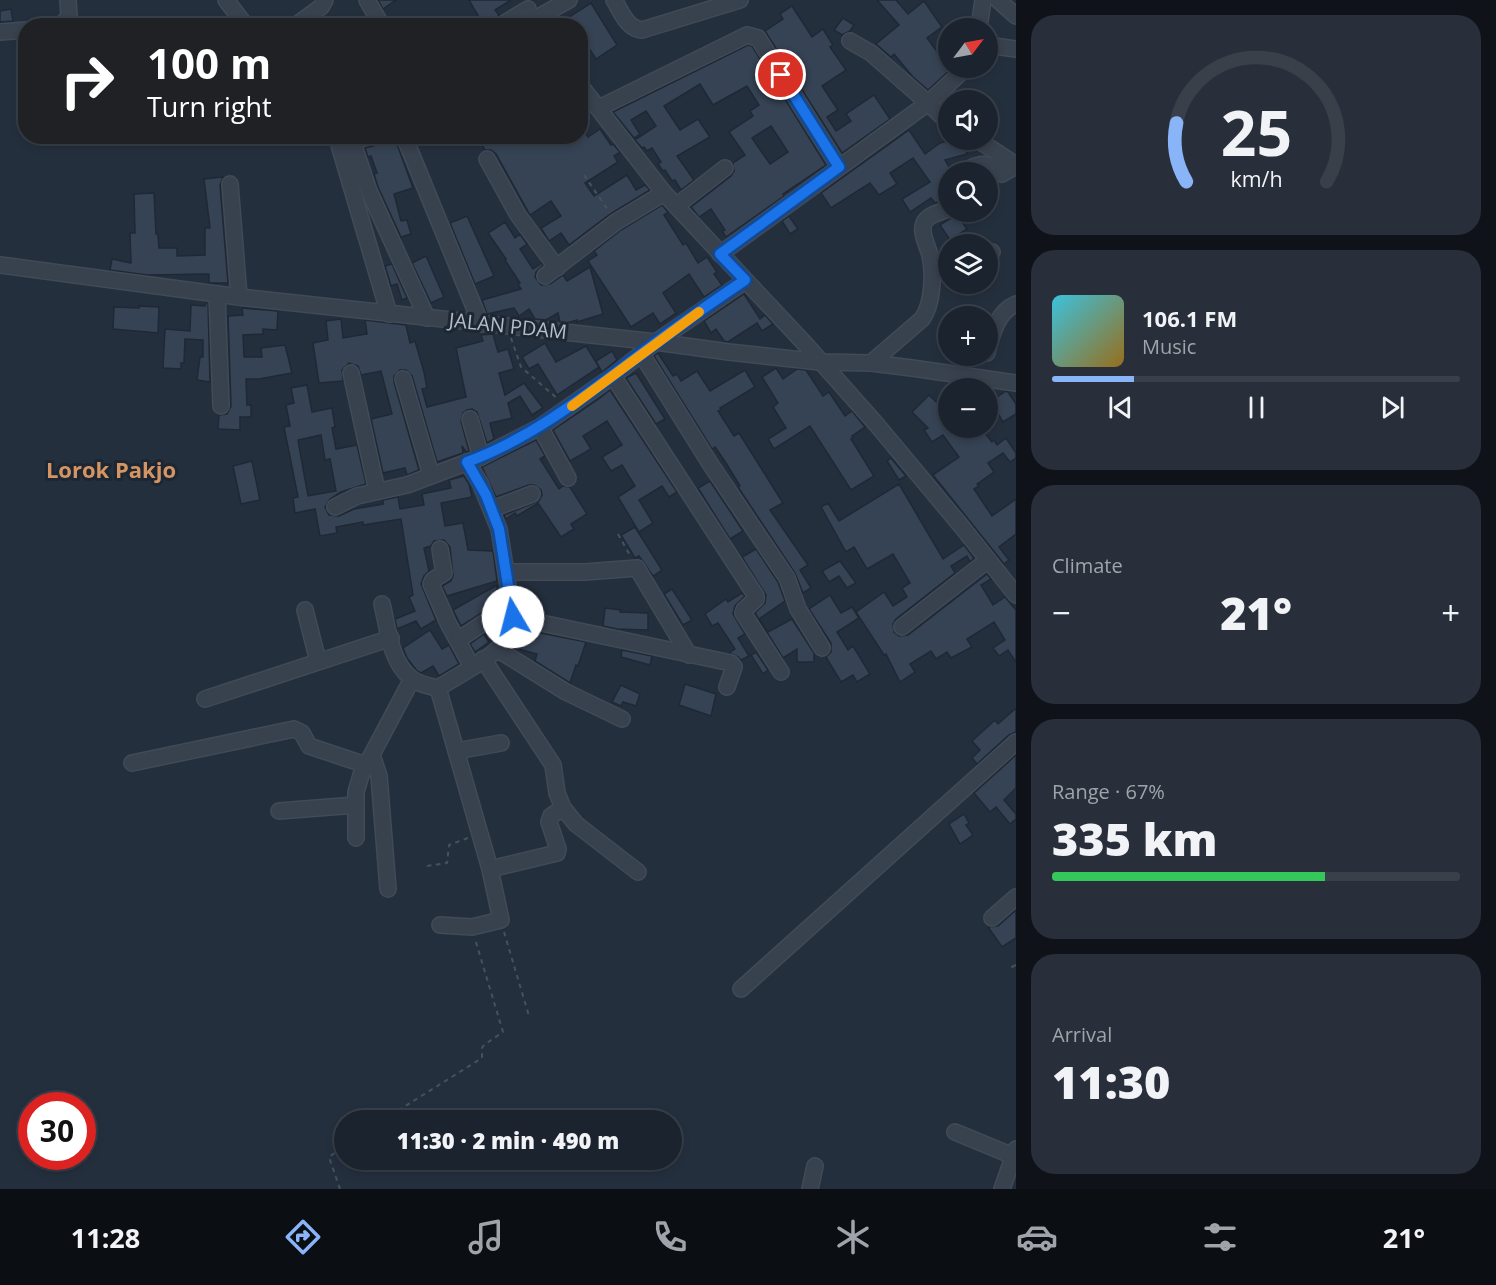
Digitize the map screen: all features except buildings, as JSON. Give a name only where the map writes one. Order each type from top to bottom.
[{"type":"street","points":[[68,0],[68,18]]},
{"type":"street","points":[[226,0],[240,18]]},
{"type":"street","points":[[306,18],[321,7],[326,0]]},
{"type":"street","points":[[368,0],[378,18]]},
{"type":"street","points":[[531,13],[569,0]]},
{"type":"street","points":[[614,0],[629,25],[636,30],[734,1]]},
{"type":"street","points":[[980,18],[983,0]]},
{"type":"street","points":[[998,0],[1016,16]]},
{"type":"street","points":[[0,32],[18,31]]},
{"type":"street","points":[[599,108],[747,35],[753,36],[758,38],[839,167]]},
{"type":"street","points":[[850,41],[870,53],[938,112]]},
{"type":"street","points":[[998,47],[1016,49]]},
{"type":"street","points":[[720,254],[928,103],[955,78]]},
{"type":"street","points":[[588,95],[664,193],[877,424],[1014,593]]},
{"type":"street","points":[[340,144],[389,314]]},
{"type":"street","points":[[353,144],[369,191],[427,318]]},
{"type":"street","points":[[407,144],[481,324]]},
{"type":"street","points":[[993,150],[1016,165],[1002,174],[998,171]]},
{"type":"street","points":[[488,159],[551,272],[616,222],[664,193]]},
{"type":"street","points":[[676,206],[725,168]]},
{"type":"street","points":[[230,184],[239,297]]},
{"type":"street","points":[[871,363],[922,319],[928,311],[932,269],[923,224],[927,218],[938,213]]},
{"type":"street","name":"JALAN PDAM","points":[[0,265],[239,297],[820,362],[871,363],[980,378]]},
{"type":"street","points":[[932,269],[938,267]]},
{"type":"street","points":[[335,507],[357,496],[406,485],[474,460],[540,427],[745,280]]},
{"type":"street","points":[[217,294],[221,406]]},
{"type":"street","points":[[998,322],[1002,315],[1016,304]]},
{"type":"street","points":[[641,353],[711,465],[786,578],[798,609],[822,648]]},
{"type":"street","points":[[980,378],[984,366]]},
{"type":"street","points":[[351,374],[376,491]]},
{"type":"street","points":[[613,376],[756,596],[756,599],[744,609],[743,614],[781,672]]},
{"type":"street","points":[[403,379],[431,475]]},
{"type":"street","name":"JALAN PDAM","points":[[998,380],[1016,383]]},
{"type":"street","points":[[438,688],[478,663],[507,641],[512,630],[513,617],[499,529],[480,483],[474,460],[470,419]]},
{"type":"street","points":[[540,427],[568,478]]},
{"type":"street","points":[[492,509],[532,494]]},
{"type":"street","points":[[440,549],[444,573],[431,584],[458,640],[478,663],[554,765],[557,793],[563,808],[576,824],[638,872]]},
{"type":"street","points":[[902,627],[989,562]]},
{"type":"street","points":[[507,572],[585,572],[637,568],[689,655]]},
{"type":"street","points":[[382,604],[396,658],[412,679],[438,688]]},
{"type":"street","points":[[305,610],[318,661]]},
{"type":"street","points":[[458,640],[485,622],[513,617],[733,664],[727,687]]},
{"type":"street","points":[[205,699],[391,638]]},
{"type":"street","points":[[496,649],[566,692],[622,719]]},
{"type":"street","points":[[356,838],[356,792],[360,775],[412,679]]},
{"type":"street","points":[[438,688],[490,869],[501,920],[472,927],[440,925]]},
{"type":"street","points":[[132,763],[294,729],[302,733],[309,746],[369,760],[379,776],[388,889]]},
{"type":"street","points":[[741,989],[1016,742]]},
{"type":"street","points":[[456,751],[501,743]]},
{"type":"street","points":[[279,811],[356,805]]},
{"type":"street","points":[[490,869],[557,853],[558,849],[549,822],[551,816],[563,808]]},
{"type":"street","points":[[992,918],[1016,897]]},
{"type":"street","points":[[955,1132],[1014,1152],[1002,1189]]},
{"type":"street","points":[[810,1189],[815,1166]]},
{"type":"path","points":[[584,175],[616,222]]},
{"type":"path","points":[[507,327],[521,367],[568,408]]},
{"type":"path","points":[[618,534],[637,568]]},
{"type":"path","points":[[427,866],[447,863],[449,845],[480,834]]},
{"type":"path","points":[[501,920],[529,1016]]},
{"type":"path","points":[[399,1110],[482,1058],[484,1045],[503,1032],[472,927]]},
{"type":"path","points":[[1016,965],[1012,966],[1016,969]]},
{"type":"path","points":[[334,1154],[329,1157],[340,1189]]},
{"type":"slow traffic","points":[[572,406],[699,312]]},
{"type":"district","name":"Lorok Pakjo","points":[[111,470]]},
{"type":"route","points":[[513,617],[499,529],[486,495],[467,462],[540,427],[745,280],[720,254],[839,167],[781,75]]}]
